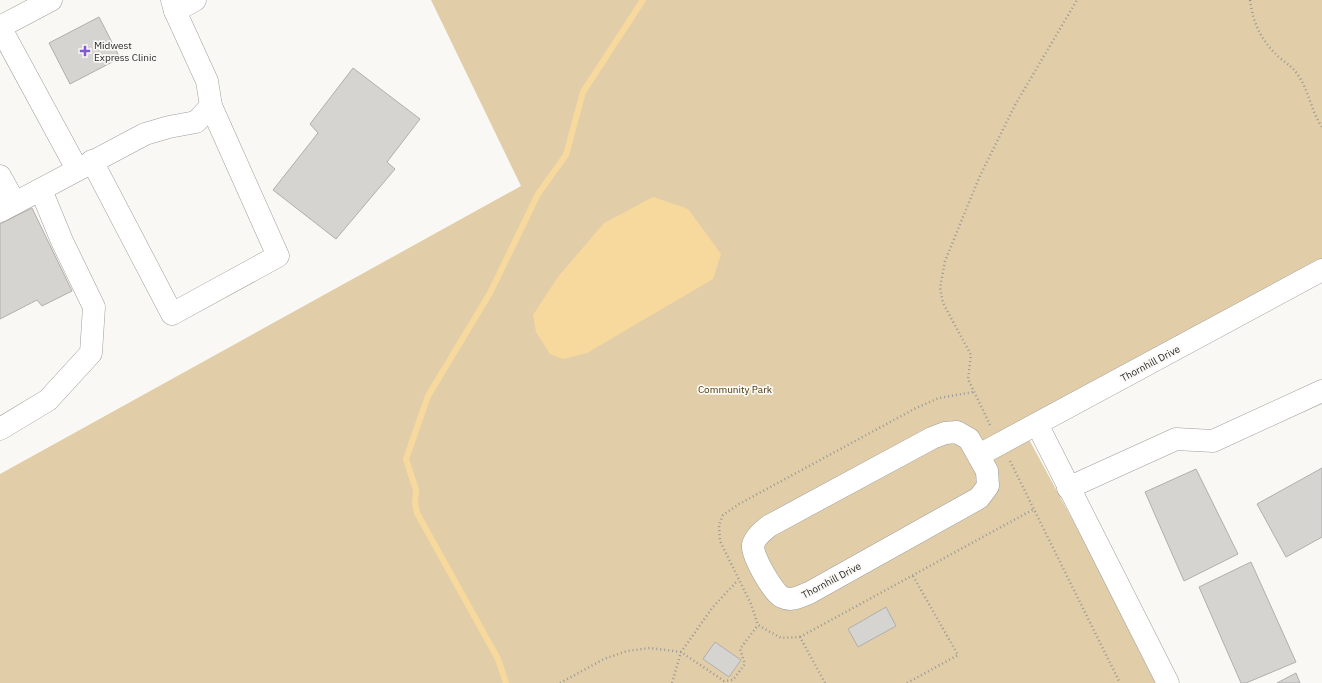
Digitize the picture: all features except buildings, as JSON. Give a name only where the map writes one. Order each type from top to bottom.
[{"type":"street","points":[[51,0],[0,27],[172,314],[278,256],[211,106],[207,82],[173,5],[195,0]]},
{"type":"street","points":[[0,176],[7,207],[144,134],[196,122],[211,106]]},
{"type":"street","points":[[0,429],[48,400],[91,353],[94,307],[62,242],[41,190]]},
{"type":"street","name":"Thornhill Drive","points":[[979,455],[1322,270]]},
{"type":"street","points":[[1068,488],[1176,438],[1214,441],[1322,391]]},
{"type":"street","points":[[1037,424],[1068,488],[1168,683]]},
{"type":"street","name":"Thornhill Drive","points":[[957,432],[970,439],[979,455],[986,471],[988,486],[980,498],[795,599],[783,598],[774,591],[754,555],[753,545],[760,533],[769,526],[932,438],[945,433],[957,432]]},
{"type":"path","points":[[991,427],[968,379],[971,355],[943,303],[940,288],[945,261],[979,178],[1015,105],[1077,0]]},
{"type":"path","points":[[1250,0],[1252,16],[1258,31],[1270,49],[1291,66],[1298,74],[1306,88],[1314,116],[1322,127]]},
{"type":"path","points":[[1010,461],[1120,683]]},
{"type":"path","points":[[800,637],[1034,509]]},
{"type":"path","points":[[907,683],[958,655],[913,576]]},
{"type":"path","points":[[672,683],[681,652],[713,607],[738,580]]},
{"type":"path","points":[[560,683],[604,660],[627,651],[650,648],[681,652],[724,681],[733,680],[745,664],[740,649],[758,625]]},
{"type":"green space","name":"Community Park","points":[[431,0],[1322,0],[1322,271],[1025,432],[1161,683],[0,683],[0,474],[521,186]]},
{"type":"shaded area","points":[[653,197],[688,209],[721,254],[713,279],[587,353],[563,359],[550,354],[536,332],[533,315],[558,277],[604,223]]},
{"type":"waterway","points":[[506,683],[498,659],[417,513],[415,503],[416,490],[406,459],[428,396],[490,293],[538,194],[566,155],[583,92],[643,0]]},
{"type":"place","name":"Midwest Express Clinic","points":[[85,51]]}]
